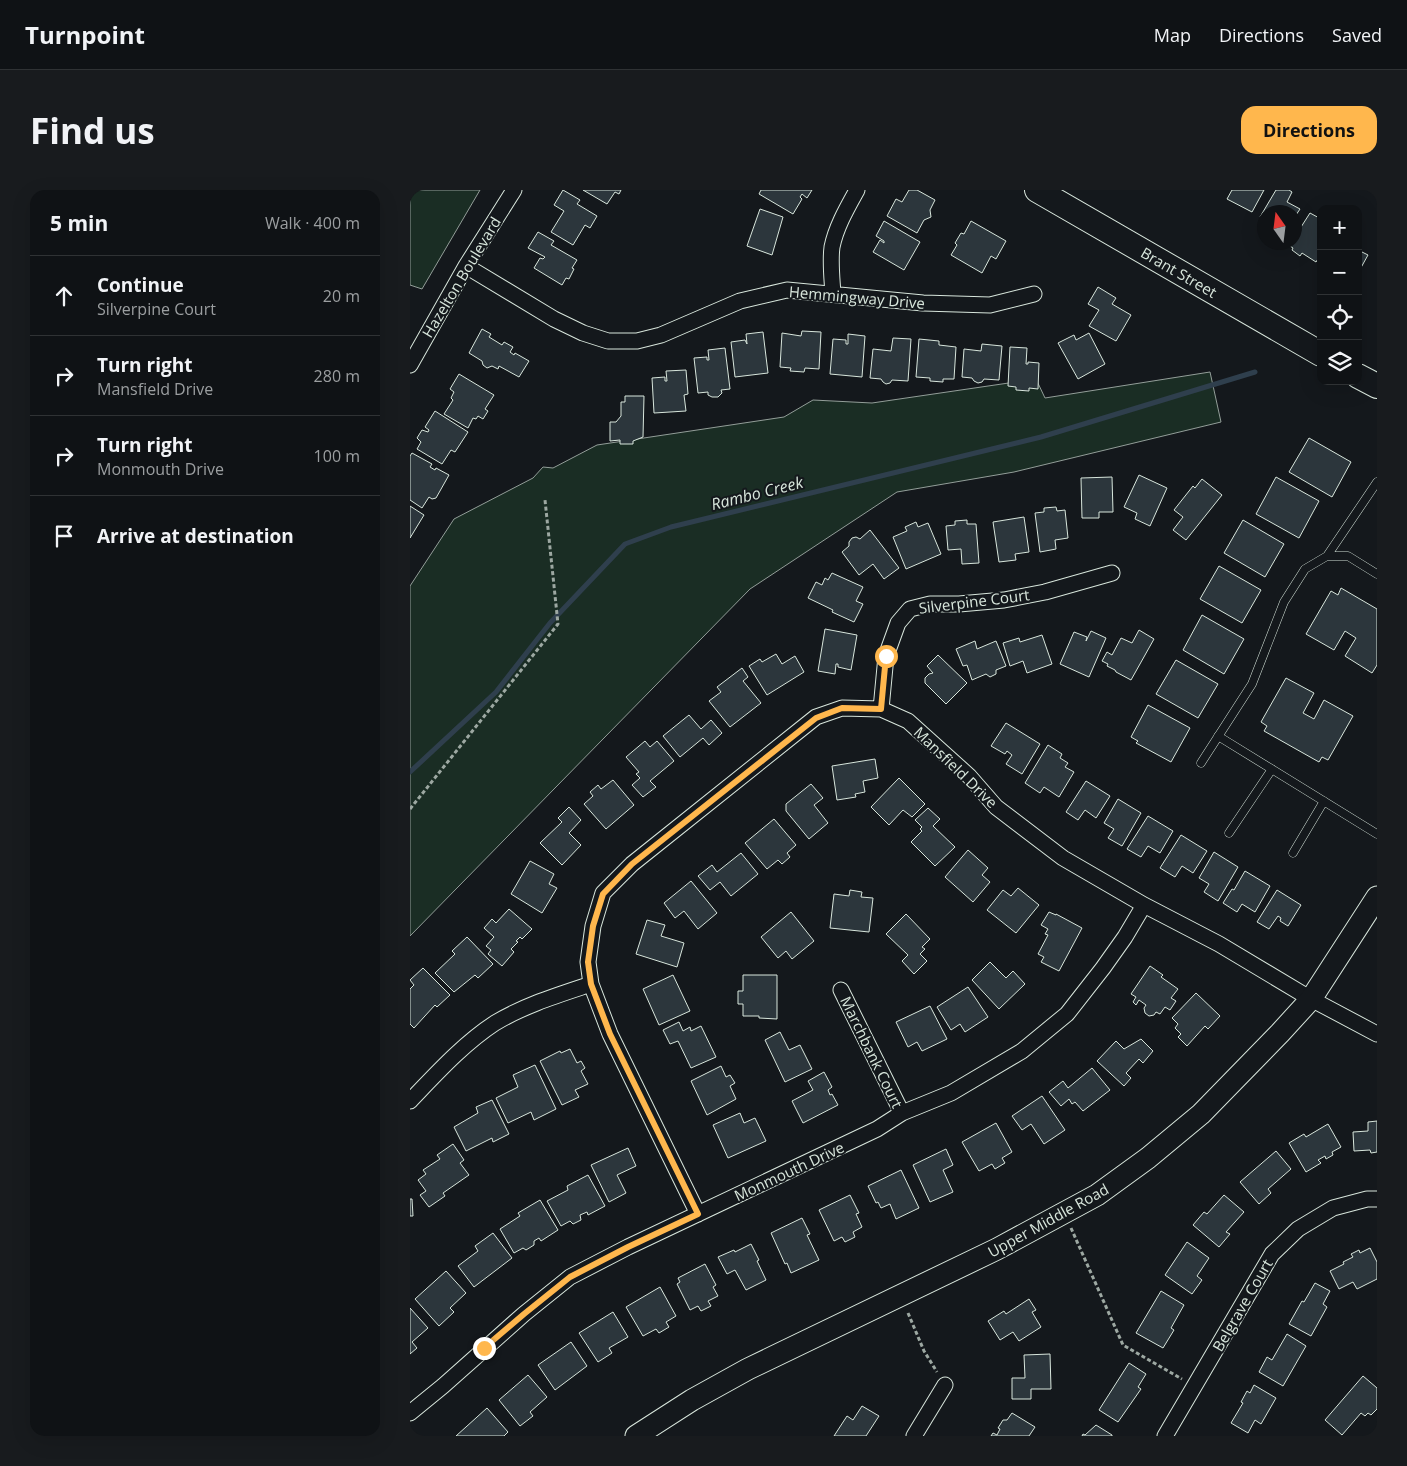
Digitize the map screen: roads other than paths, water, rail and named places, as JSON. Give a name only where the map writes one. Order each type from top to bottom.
[{"type":"main road","name":"Brant Street","points":[[1037,190],[1317,352]]},
{"type":"main road","points":[[1362,378],[1377,386]]},
{"type":"street","name":"Hazelton Boulevard","points":[[410,364],[466,266],[514,190]]},
{"type":"street","points":[[833,294],[832,246],[844,215],[857,190]]},
{"type":"street","name":"Hemmingway Drive","points":[[466,266],[554,319],[583,333],[608,341],[637,341],[661,335],[740,301],[787,290],[922,303],[990,305],[1034,294]]},
{"type":"street","name":"Silverpine Court","points":[[881,709],[886,656],[898,623],[910,609],[930,604],[959,604],[1004,600],[1045,592],[1112,573]]},
{"type":"street","name":"Mansfield Drive","points":[[698,1214],[610,1034],[591,984],[588,962],[593,926],[603,894],[632,864],[816,718],[842,708],[881,709],[908,721],[969,776],[996,807],[1063,858],[1144,906],[1219,944],[1311,999],[1377,1034]]},
{"type":"street","name":"Upper Middle Road","points":[[636,1436],[692,1400],[748,1369],[997,1249],[1064,1214],[1104,1190],[1148,1158],[1201,1114],[1311,999],[1377,897]]},
{"type":"street","name":"Monmouth Drive","points":[[410,1413],[524,1314],[570,1277],[628,1247],[877,1129],[902,1113],[951,1093],[1022,1051],[1067,1014],[1125,938],[1144,906]]},
{"type":"street","points":[[410,1101],[460,1050],[495,1024],[546,999],[591,984]]},
{"type":"street","name":"Marchbank Court","points":[[841,990],[902,1113]]},
{"type":"street","name":"Belgrave Court","points":[[1165,1436],[1272,1254],[1298,1229],[1332,1208],[1367,1199],[1377,1199]]},
{"type":"street","points":[[914,1436],[946,1385]]},
{"type":"lane","points":[[1201,763],[1252,684],[1284,602],[1305,569],[1327,556],[1377,482]]},
{"type":"lane","points":[[1327,556],[1348,556],[1377,574]]},
{"type":"lane","points":[[1218,736],[1377,834]]},
{"type":"lane","points":[[1229,833],[1272,769]]},
{"type":"lane","points":[[1293,853],[1324,801]]},
{"type":"waterway","name":"Rambo Creek","points":[[410,772],[496,692],[550,623],[625,544],[671,527],[1041,437],[1255,372]]}]
